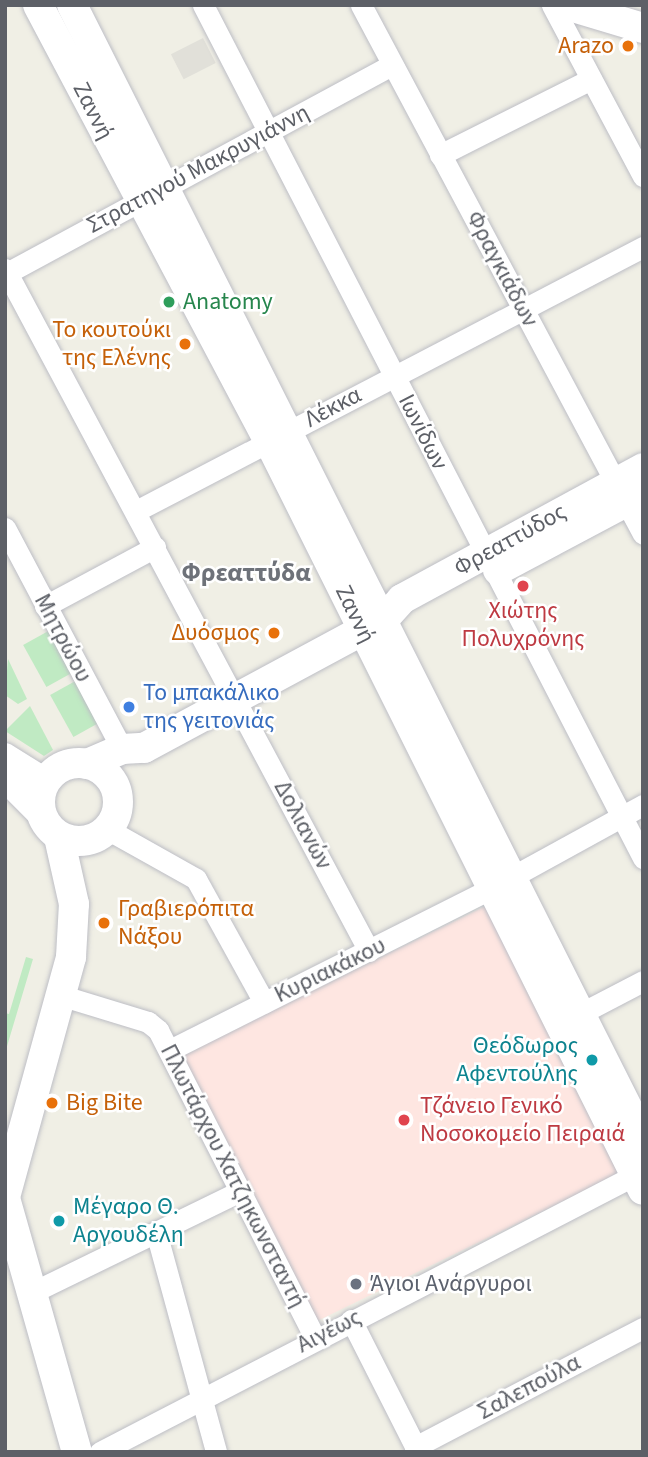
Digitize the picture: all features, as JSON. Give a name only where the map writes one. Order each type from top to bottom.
[{"type":"street","name":"Ζαννή","points":[[38,5],[152,194],[279,435],[572,1018],[643,1139]]},
{"type":"street","name":"Ζαννή","points":[[72,5],[152,194]]},
{"type":"street","name":"Ιωνίδων","points":[[202,5],[269,130],[488,563],[643,858]]},
{"type":"street","name":"Φραγκιάδων","points":[[360,5],[523,308],[628,493],[643,534]]},
{"type":"street","points":[[552,5],[643,176]]},
{"type":"street","points":[[566,5],[633,19]]},
{"type":"street","name":"Στρατηγού Μακρυγιάννη","points":[[6,272],[392,65]]},
{"type":"street","points":[[440,155],[591,79]]},
{"type":"street","name":"Λέκκα","points":[[136,511],[394,374],[643,247]]},
{"type":"street","name":"Δολιανών","points":[[6,272],[237,698],[369,951]]},
{"type":"street","name":"Φρεαττύδος","points":[[87,764],[133,748],[237,698],[373,625],[408,617],[488,563],[628,493],[643,468]]},
{"type":"street","name":"Μητρώου","points":[[5,528],[45,606],[133,748]]},
{"type":"street","points":[[45,606],[155,547]]},
{"type":"street","points":[[59,837],[85,841],[113,816],[133,748]]},
{"type":"street","points":[[5,752],[47,779]]},
{"type":"street","points":[[40,811],[47,779],[69,764],[87,764],[107,775],[113,816],[196,879],[264,1002]]},
{"type":"street","points":[[5,776],[40,811],[59,837],[75,920],[64,996],[5,1198],[77,1452]]},
{"type":"street","name":"Κυριακάκου","points":[[170,1050],[502,883],[643,805]]},
{"type":"street","points":[[572,1018],[643,981]]},
{"type":"street","name":"Πλωτάρχου Χατζηκωνσταντή","points":[[64,996],[148,1022],[170,1050],[238,1192],[315,1338]]},
{"type":"street","name":"Ζαννή","points":[[572,1018],[639,1183]]},
{"type":"street","name":"Αιγέως","points":[[100,1452],[351,1320],[639,1183]]},
{"type":"street","points":[[31,1293],[238,1192]]},
{"type":"street","points":[[156,1232],[199,1399],[216,1452]]},
{"type":"street","points":[[351,1320],[417,1450]]},
{"type":"street","name":"Σαλεπούλα","points":[[417,1450],[643,1328]]},
{"type":"shaded area","points":[[203,38],[216,63],[184,79],[171,54]]},
{"type":"shaded area","name":"Τζάνειο Γενικό Νοσοκομείο Πειραιά","points":[[488,905],[619,1174],[312,1324],[181,1055]]},
{"type":"green space","points":[[52,629],[75,671],[46,687],[23,645]]},
{"type":"green space","points":[[8,659],[27,699],[18,704],[5,695]]},
{"type":"green space","points":[[79,679],[102,721],[73,737],[50,695]]},
{"type":"green space","points":[[30,706],[53,750],[44,756],[5,731]]},
{"type":"green space","points":[[26,957],[33,959],[5,1053],[5,1013],[9,1014]]},
{"type":"place","name":"Arazo","points":[[628,46]]},
{"type":"place","name":"Anatomy","points":[[169,302]]},
{"type":"place","name":"Το κουτούκι της Ελένης","points":[[185,344]]},
{"type":"place","name":"Χιώτης Πολυχρόνης","points":[[523,586]]},
{"type":"place","name":"Δυόσμος","points":[[274,633]]},
{"type":"place","name":"Το μπακάλικο της γειτονιάς","points":[[129,707]]},
{"type":"place","name":"Γραβιερόπιτα Νάξου","points":[[104,923]]},
{"type":"place","name":"Θεόδωρος Αφεντούλης","points":[[592,1060]]},
{"type":"place","name":"Big Bite","points":[[52,1103]]},
{"type":"place","name":"Τζάνειο Γενικό Νοσοκομείο Πειραιά","points":[[404,1120]]},
{"type":"place","name":"Μέγαρο Θ. Αργουδέλη","points":[[59,1221]]},
{"type":"place","name":"Άγιοι Ανάργυροι","points":[[356,1284]]},
{"type":"district","name":"Φρεαττύδα","points":[[246,573]]}]
